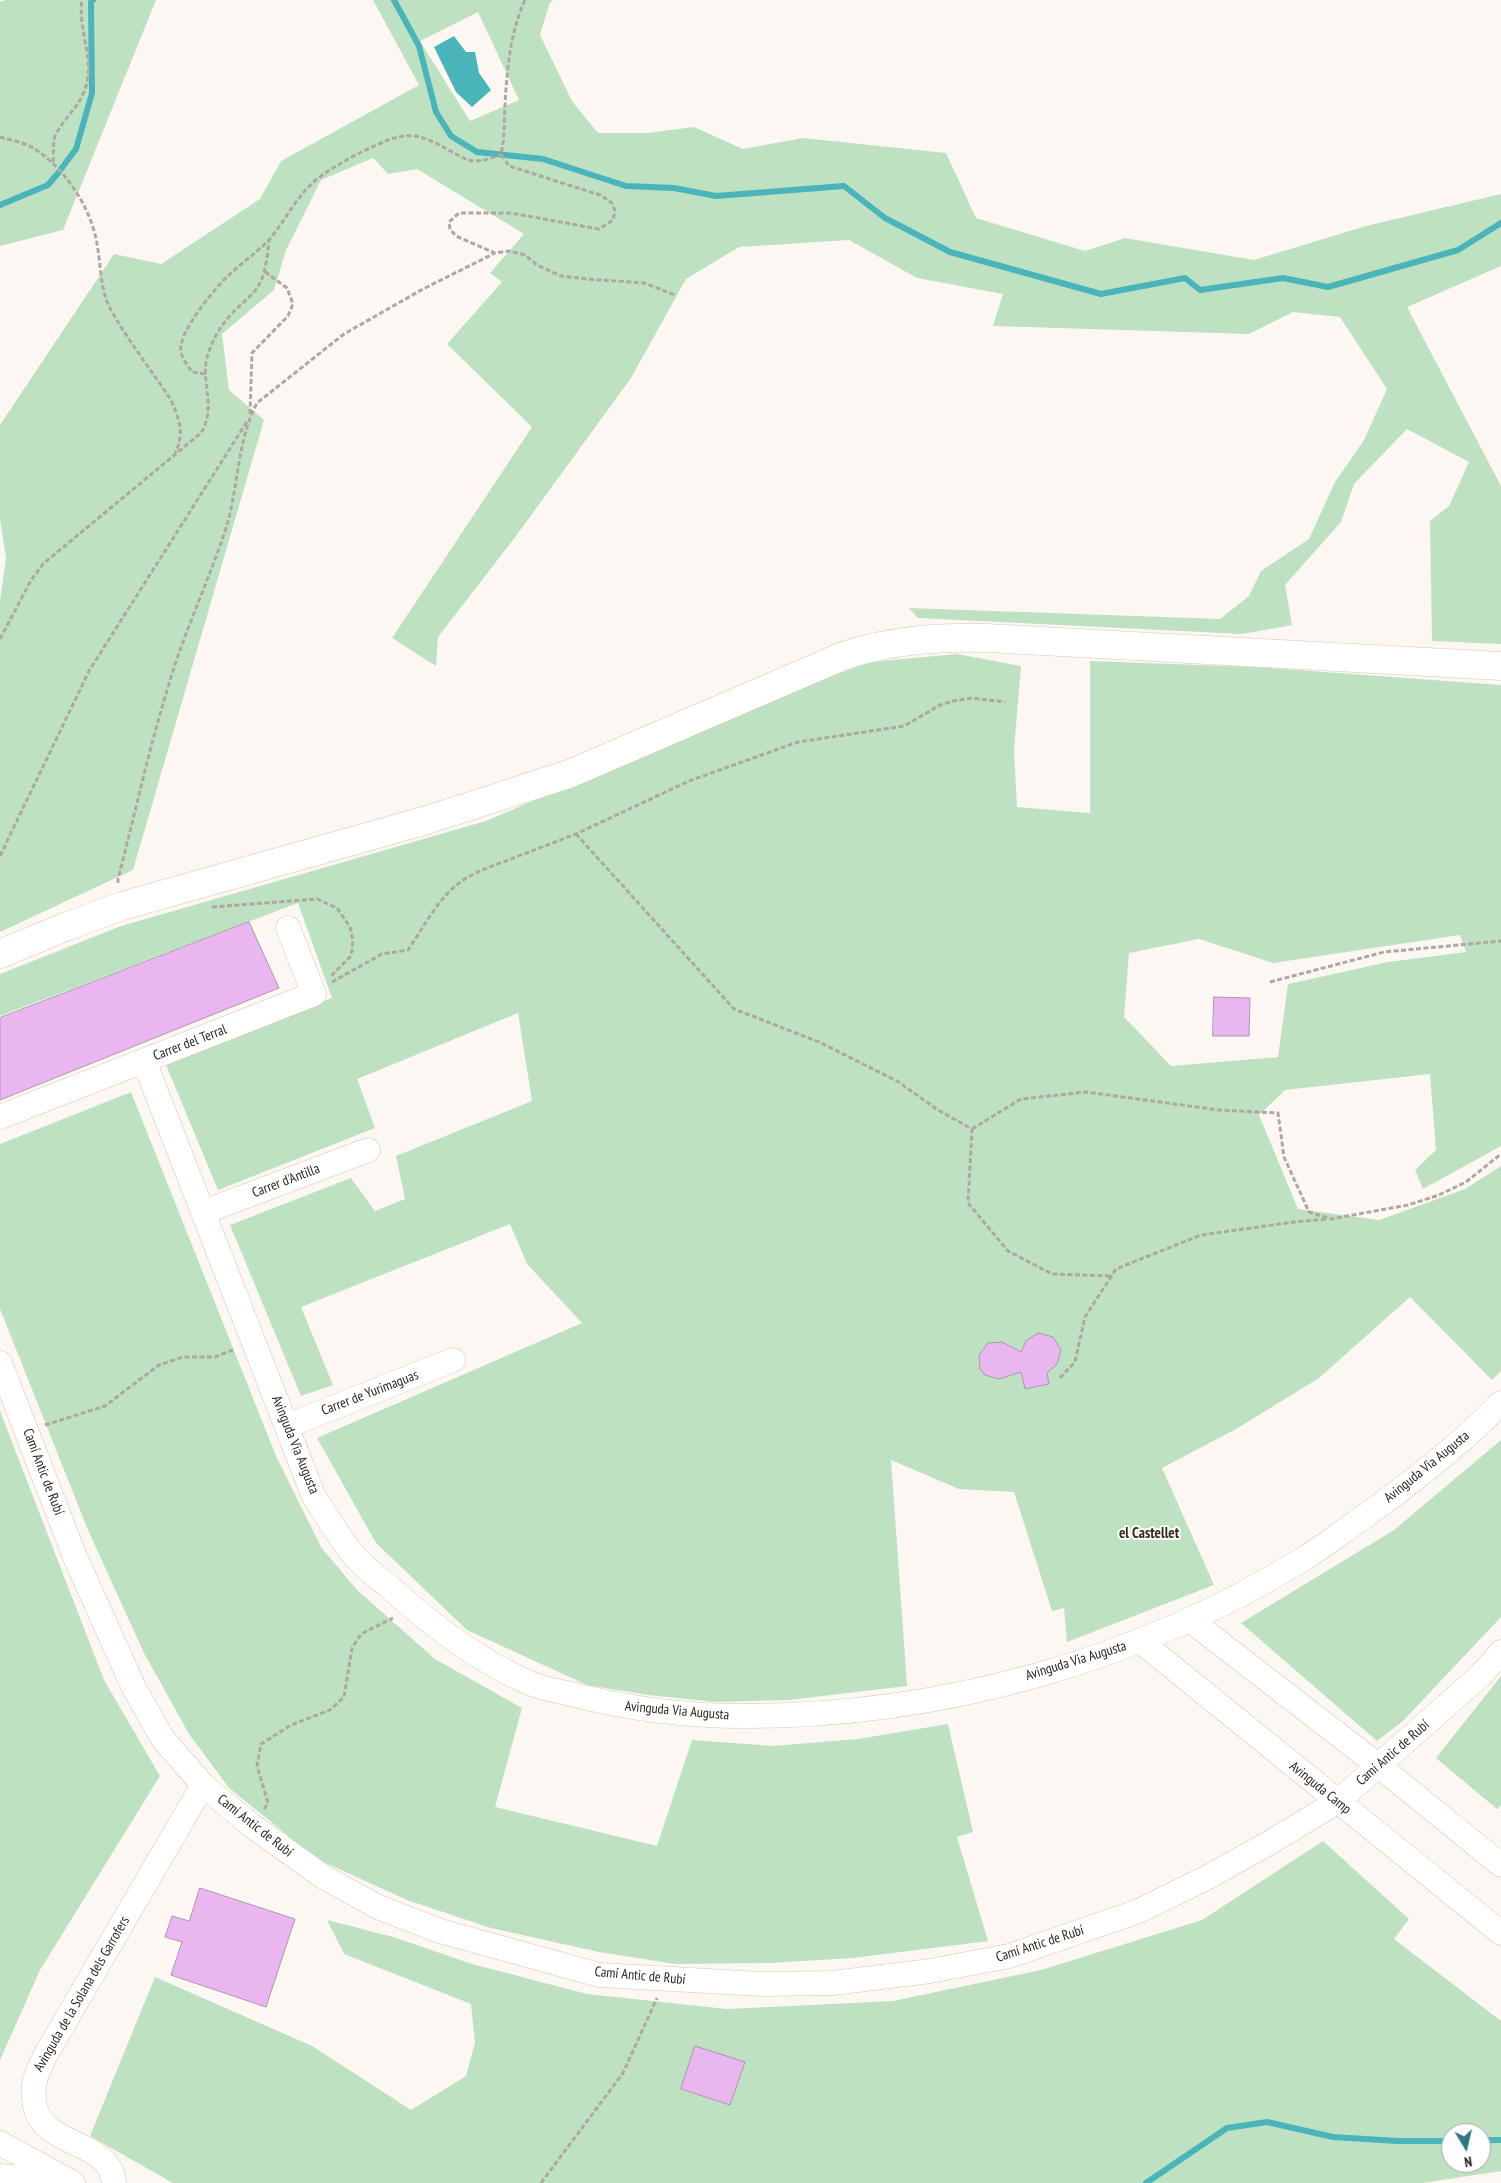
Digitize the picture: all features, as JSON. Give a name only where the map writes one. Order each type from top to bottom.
[{"type":"main road","points":[[0,954],[122,906],[427,820],[569,774],[843,656],[888,644],[942,638],[987,638],[1501,666]]},
{"type":"street","name":"Carrer del Terral","points":[[0,1117],[314,994],[288,928]]},
{"type":"street","name":"Avinguda Via Augusta","points":[[144,1061],[314,1497],[354,1556],[413,1609],[468,1650],[533,1684],[620,1707],[699,1716],[786,1716],[883,1706],[940,1698],[1043,1673],[1140,1641],[1190,1620],[1305,1558],[1388,1500],[1439,1460],[1501,1403]]},
{"type":"street","name":"Carrer d'Antilla","points":[[204,1212],[368,1150]]},
{"type":"street","name":"Carrer de Yurimaguas","points":[[287,1426],[453,1360]]},
{"type":"street","name":"Camí Antic de Rubí","points":[[0,1363],[28,1430],[76,1557],[134,1688],[163,1739],[203,1785],[251,1825],[322,1876],[378,1907],[440,1931],[599,1975],[762,1984],[833,1983],[930,1971],[1009,1956],[1139,1911],[1254,1852],[1337,1802],[1481,1675],[1501,1652]]},
{"type":"street","points":[[1190,1620],[1379,1766],[1501,1865]]},
{"type":"street","name":"Avinguda Camp","points":[[1140,1641],[1501,1933]]},
{"type":"street","name":"Avinguda de la Solana dels Garrofers","points":[[114,2183],[109,2167],[99,2155],[49,2130],[37,2115],[32,2090],[36,2073],[46,2054],[203,1785]]},
{"type":"street","points":[[0,2143],[73,2183]]},
{"type":"street","points":[[0,2176],[38,2178],[51,2183]]},
{"type":"path","points":[[53,163],[56,133],[72,114],[84,94],[88,75],[82,0]]},
{"type":"path","points":[[495,253],[456,236],[450,229],[449,222],[459,212],[511,213],[578,224],[599,230],[613,220],[615,212],[612,203],[600,195],[509,166],[501,154],[504,142],[507,70],[514,27],[525,0]]},
{"type":"path","points":[[205,374],[192,372],[186,364],[181,352],[182,340],[217,289],[228,276],[269,240],[293,205],[315,181],[330,170],[392,139],[413,134],[427,138],[464,158],[475,161],[487,160],[501,154]]},
{"type":"path","points":[[0,137],[31,147],[53,163],[67,179],[89,218],[97,242],[103,289],[109,307],[171,400],[181,428],[180,442],[175,453]]},
{"type":"path","points":[[0,639],[30,582],[43,564],[201,433],[208,422],[209,408],[205,374],[206,359],[217,333],[231,314],[254,291],[264,271],[269,240]]},
{"type":"path","points":[[0,856],[89,671],[257,403],[344,334],[424,289],[495,253],[510,251],[524,255],[537,266],[562,276],[587,280],[644,283],[675,295]]},
{"type":"path","points":[[122,906],[118,879],[169,684],[226,530],[235,491],[239,458],[250,416],[252,353],[288,316],[294,304],[287,288],[264,271]]},
{"type":"path","points":[[408,950],[430,917],[458,884],[482,870],[576,834],[689,781],[798,742],[904,726],[940,705],[953,701],[972,698],[1005,702]]},
{"type":"path","points":[[576,834],[734,1009],[819,1042],[897,1081],[938,1110],[972,1129]]},
{"type":"path","points":[[1270,982],[1384,952],[1501,940]]},
{"type":"path","points":[[972,1129],[1020,1099],[1086,1092],[1219,1110],[1278,1113],[1284,1157],[1309,1212],[1332,1219]]},
{"type":"path","points":[[972,1129],[968,1203],[1008,1251],[1052,1274],[1112,1276]]},
{"type":"path","points":[[1060,1378],[1075,1362],[1085,1317],[1116,1269],[1201,1235],[1294,1222],[1332,1219],[1408,1205],[1439,1195],[1466,1182],[1501,1154]]},
{"type":"path","points":[[28,1430],[106,1406],[159,1365],[183,1357],[215,1357],[254,1342]]},
{"type":"path","points":[[251,1825],[268,1803],[257,1766],[261,1744],[291,1725],[330,1710],[344,1697],[352,1648],[361,1634],[413,1609]]},
{"type":"path","points":[[541,2183],[623,2073],[665,1980]]},
{"type":"green space","points":[[6,0],[156,0],[63,230],[0,246],[0,2]]},
{"type":"green space","points":[[373,0],[554,0],[550,2],[540,35],[572,101],[598,133],[647,133],[694,127],[743,149],[803,138],[946,153],[976,218],[1085,251],[1125,238],[1254,260],[1366,226],[1501,194],[1501,266],[1407,307],[1501,486],[1501,644],[1432,641],[1430,521],[1449,506],[1469,462],[1407,429],[1354,484],[1341,522],[1285,585],[1292,625],[1242,634],[918,618],[909,608],[1220,619],[1249,596],[1261,571],[1309,539],[1335,482],[1364,440],[1387,389],[1340,317],[1293,312],[1249,334],[993,326],[1003,294],[917,278],[849,240],[739,247],[686,279],[631,378],[516,536],[438,637],[436,666],[392,638],[532,427],[447,344],[502,282],[490,273],[524,234],[417,169],[388,174],[373,158],[321,180],[286,250],[274,290],[222,334],[229,390],[264,420],[133,870],[0,932],[0,601],[6,558],[0,519],[0,425],[114,254],[161,264],[260,199],[281,161],[419,85]],"holes":[[[478,12],[519,100],[470,121],[420,41]]]},
{"type":"green space","points":[[957,654],[1021,666],[1014,750],[1017,807],[1090,813],[1090,661],[1256,667],[1501,685],[1501,1146],[1423,1189],[1415,1170],[1436,1150],[1430,1074],[1285,1090],[1259,1115],[1298,1209],[1379,1220],[1465,1189],[1501,1166],[1501,1371],[1492,1380],[1410,1297],[1319,1378],[1236,1429],[1162,1468],[1214,1585],[1067,1642],[1064,1608],[1052,1611],[1014,1492],[959,1489],[891,1460],[907,1686],[789,1700],[715,1702],[648,1695],[587,1685],[467,1630],[376,1543],[317,1438],[582,1323],[527,1264],[510,1224],[301,1307],[333,1385],[301,1396],[230,1225],[351,1178],[375,1211],[405,1199],[396,1156],[532,1101],[518,1013],[357,1079],[375,1128],[218,1190],[166,1065],[332,998],[298,903],[0,1016],[0,974],[121,926],[486,821],[756,705],[870,662]],"holes":[[[1460,935],[1466,952],[1388,962],[1288,984],[1278,1057],[1171,1066],[1124,1017],[1129,953],[1199,939],[1273,963]]]},
{"type":"green space","points":[[131,1092],[276,1456],[321,1547],[357,1590],[435,1659],[522,1708],[495,1807],[657,1846],[692,1740],[773,1746],[858,1739],[948,1724],[973,1832],[957,1837],[988,1941],[853,1958],[770,1963],[675,1964],[599,1952],[491,1928],[407,1900],[317,1859],[229,1788],[189,1734],[144,1653],[88,1530],[0,1309],[0,1144]]},
{"type":"green space","points":[[0,1411],[104,1680],[160,1776],[40,1970],[0,2060]]},
{"type":"green space","points":[[1501,1440],[1501,1617],[1403,1721],[1377,1741],[1241,1623],[1394,1530]]},
{"type":"green space","points":[[1501,1676],[1501,1805],[1497,1809],[1436,1758]]},
{"type":"green space","points":[[1323,1841],[1409,1919],[1394,1939],[1501,2021],[1501,2171],[1491,2173],[1491,2123],[1441,2123],[1441,2173],[1488,2173],[1422,2183],[173,2183],[90,2136],[155,1977],[312,2046],[411,2110],[466,2076],[475,2043],[471,2004],[344,1954],[327,1920],[393,1937],[472,1964],[587,1994],[727,2009],[893,2001],[1041,1970],[1202,1920]]},
{"type":"water","points":[[454,36],[466,52],[475,52],[479,73],[491,90],[472,107],[456,92],[434,47]]},
{"type":"building","points":[[249,922],[279,988],[0,1100],[0,1018]]},
{"type":"building","points":[[1214,997],[1250,998],[1249,1036],[1213,1036]]},
{"type":"building","points":[[1039,1333],[1053,1337],[1061,1350],[1057,1364],[1047,1373],[1049,1384],[1025,1389],[1021,1372],[999,1379],[985,1375],[980,1369],[979,1355],[988,1343],[1002,1342],[1021,1352],[1026,1341]]},
{"type":"building","points":[[200,1888],[295,1919],[266,2007],[171,1975],[182,1942],[165,1937],[172,1916],[189,1921]]},
{"type":"building","points":[[695,2046],[745,2062],[730,2105],[681,2089]]},
{"type":"waterway","points":[[61,169],[76,149],[92,93],[91,2],[93,0]]},
{"type":"waterway","points":[[394,0],[419,46],[436,112],[451,136],[477,152],[543,159],[626,186],[674,188],[716,196],[844,186],[885,218],[950,252],[1101,294],[1185,278],[1200,290],[1283,278],[1328,287],[1458,250],[1501,223]]},
{"type":"waterway","points":[[0,205],[48,185],[59,172]]},
{"type":"waterway","points":[[1146,2183],[1227,2128],[1267,2122],[1333,2137],[1398,2141],[1441,2141]]},
{"type":"waterway","points":[[1491,2140],[1501,2140]]},
{"type":"district","name":"el Castellet","points":[[1149,1534]]}]
